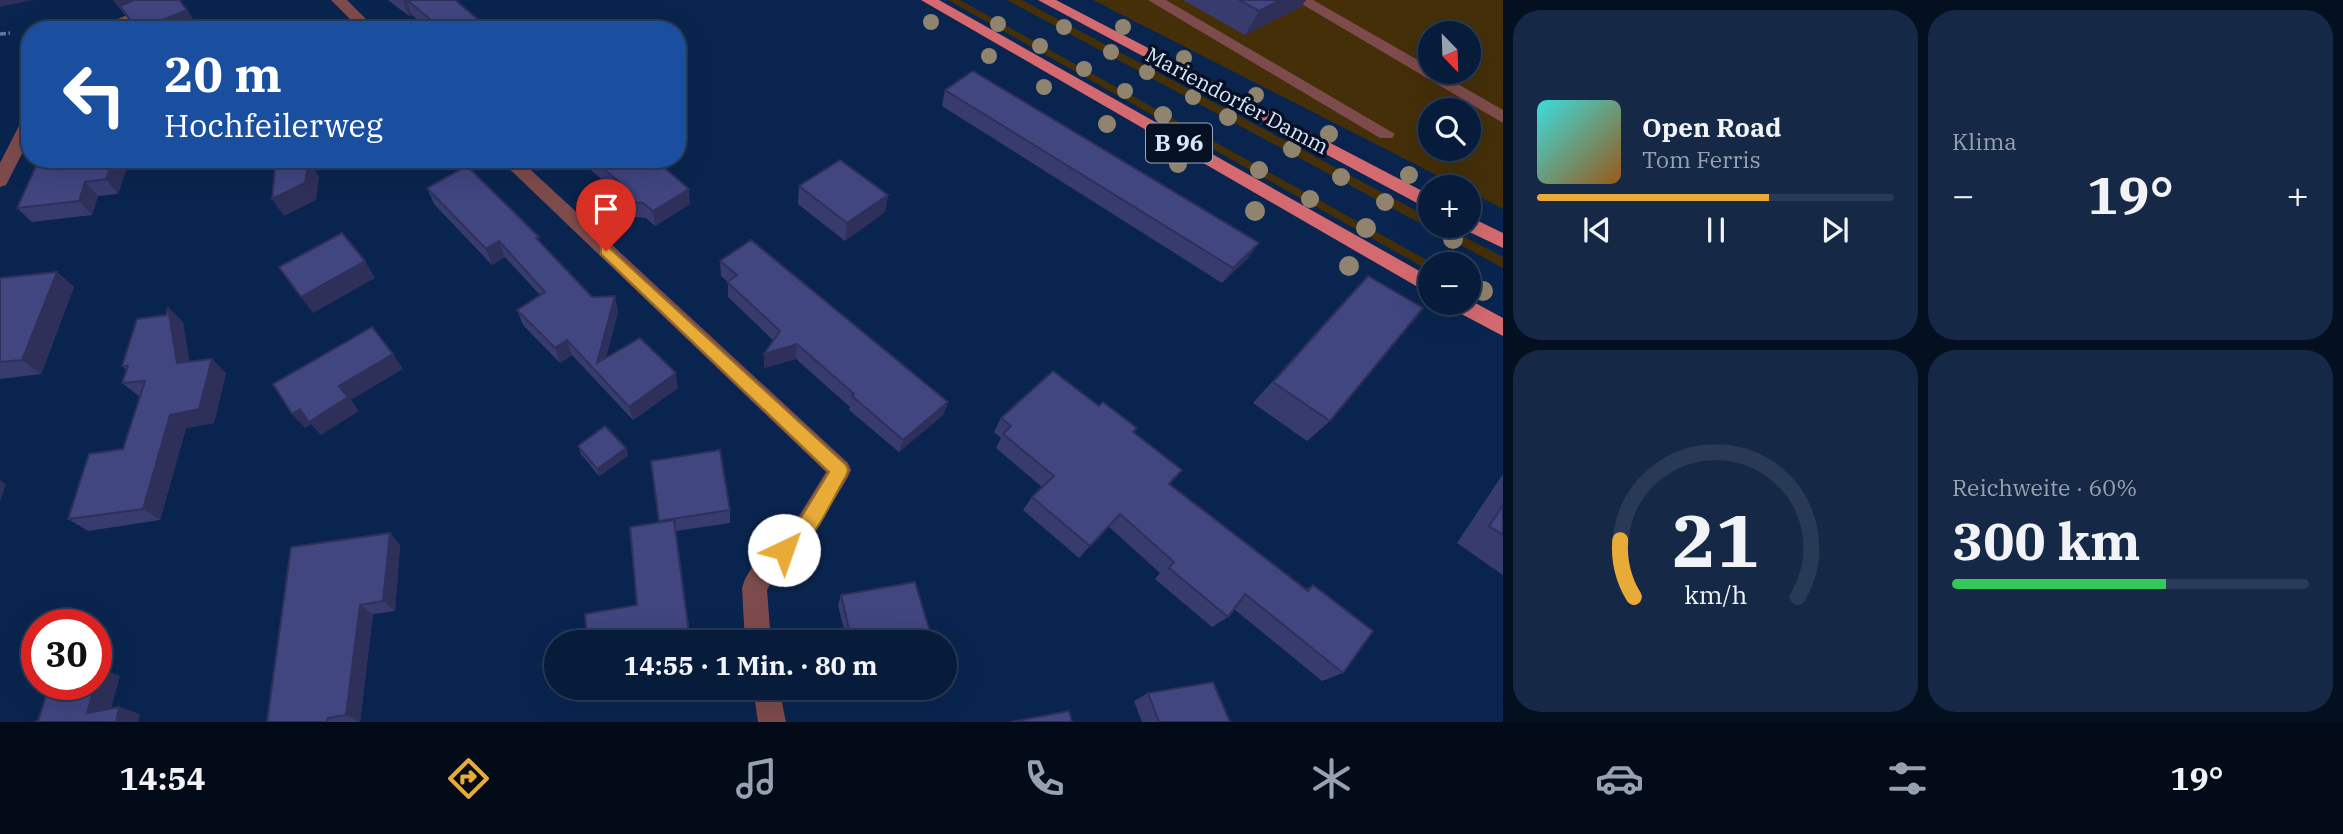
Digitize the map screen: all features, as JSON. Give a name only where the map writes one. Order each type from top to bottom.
[{"type":"main road","name":"B 96","points":[[928,0],[1418,279]]},
{"type":"main road","name":"Mariendorfer Damm","points":[[1045,0],[1418,197]]},
{"type":"main road","points":[[1481,230],[1503,241]]},
{"type":"main road","points":[[1480,315],[1503,328]]},
{"type":"street","points":[[122,21],[174,0]]},
{"type":"street","points":[[338,0],[360,21]]},
{"type":"street","points":[[1155,0],[1386,134]]},
{"type":"street","points":[[1302,0],[1503,117]]},
{"type":"street","points":[[0,181],[21,138]]},
{"type":"street","points":[[518,168],[840,470],[802,532],[765,567],[754,588],[757,630]]},
{"type":"street","points":[[768,700],[772,722]]},
{"type":"path","points":[[0,34],[9,33]]},
{"type":"shaded area","points":[[948,0],[960,0],[1418,255],[1418,264]]},
{"type":"shaded area","points":[[1007,0],[1022,0],[1418,212],[1418,222]]},
{"type":"shaded area","points":[[1093,0],[1503,0],[1503,209],[1481,198],[1481,175],[1436,175]]},
{"type":"shaded area","points":[[1447,238],[1467,238],[1503,257],[1503,268],[1481,256],[1481,252],[1473,252]]},
{"type":"building","points":[[134,0],[179,0],[187,10],[160,21],[131,21],[120,6]]},
{"type":"building","points":[[407,0],[455,0],[480,21],[432,21]]},
{"type":"building","points":[[1239,0],[1280,0],[1259,11]]},
{"type":"building","points":[[973,71],[1259,243],[1233,268],[945,90]]},
{"type":"building","points":[[840,160],[888,195],[847,223],[799,186]]},
{"type":"building","points":[[35,168],[110,168],[106,179],[85,182],[79,201],[17,208]]},
{"type":"building","points":[[275,168],[308,168],[305,183],[272,199]]},
{"type":"building","points":[[463,168],[469,168],[539,237],[536,238],[592,297],[615,296],[597,363],[640,338],[676,373],[629,407],[567,340],[555,348],[517,310],[545,292],[499,241],[486,249],[427,188]]},
{"type":"building","points":[[603,168],[664,168],[689,189],[653,211],[643,203],[621,201],[625,187]]},
{"type":"building","points":[[342,233],[365,261],[301,297],[279,267]]},
{"type":"building","points":[[751,240],[948,402],[903,440],[797,344],[764,354],[780,331],[727,282],[737,275],[720,261]]},
{"type":"building","points":[[57,272],[22,360],[0,362],[0,278]]},
{"type":"building","points":[[1368,276],[1418,305],[1418,314],[1330,421],[1273,382]]},
{"type":"building","points":[[168,307],[177,363],[212,359],[199,409],[170,415],[143,509],[68,519],[89,454],[123,449],[145,381],[122,383],[128,366],[122,366],[137,319],[166,315]]},
{"type":"building","points":[[372,327],[393,354],[339,386],[348,397],[309,422],[300,409],[292,414],[273,384]]},
{"type":"building","points":[[1053,371],[1099,406],[1103,402],[1137,428],[1133,432],[1182,470],[1169,484],[1308,591],[1313,585],[1373,631],[1343,673],[1245,594],[1228,617],[1169,568],[1174,562],[1120,514],[1090,546],[1032,497],[1054,476],[1003,434],[1011,426],[1001,418]]},
{"type":"building","points":[[605,426],[626,448],[597,469],[578,446]]},
{"type":"building","points":[[720,450],[730,510],[659,521],[651,461]]},
{"type":"building","points":[[1503,505],[1503,535],[1489,526]]},
{"type":"building","points":[[674,520],[688,630],[586,630],[585,614],[637,605],[630,527]]},
{"type":"building","points":[[390,533],[383,601],[360,605],[346,715],[328,718],[327,722],[267,722],[291,547]]},
{"type":"building","points":[[915,582],[929,630],[849,630],[841,595]]},
{"type":"building","points":[[1213,682],[1230,722],[1159,722],[1148,693]]},
{"type":"building","points":[[45,700],[91,700],[87,713],[119,707],[116,722],[35,722],[38,721]]},
{"type":"building","points":[[1069,711],[1072,722],[1011,722]]},
{"type":"route","points":[[606,251],[840,470],[802,532],[784,550]]}]
